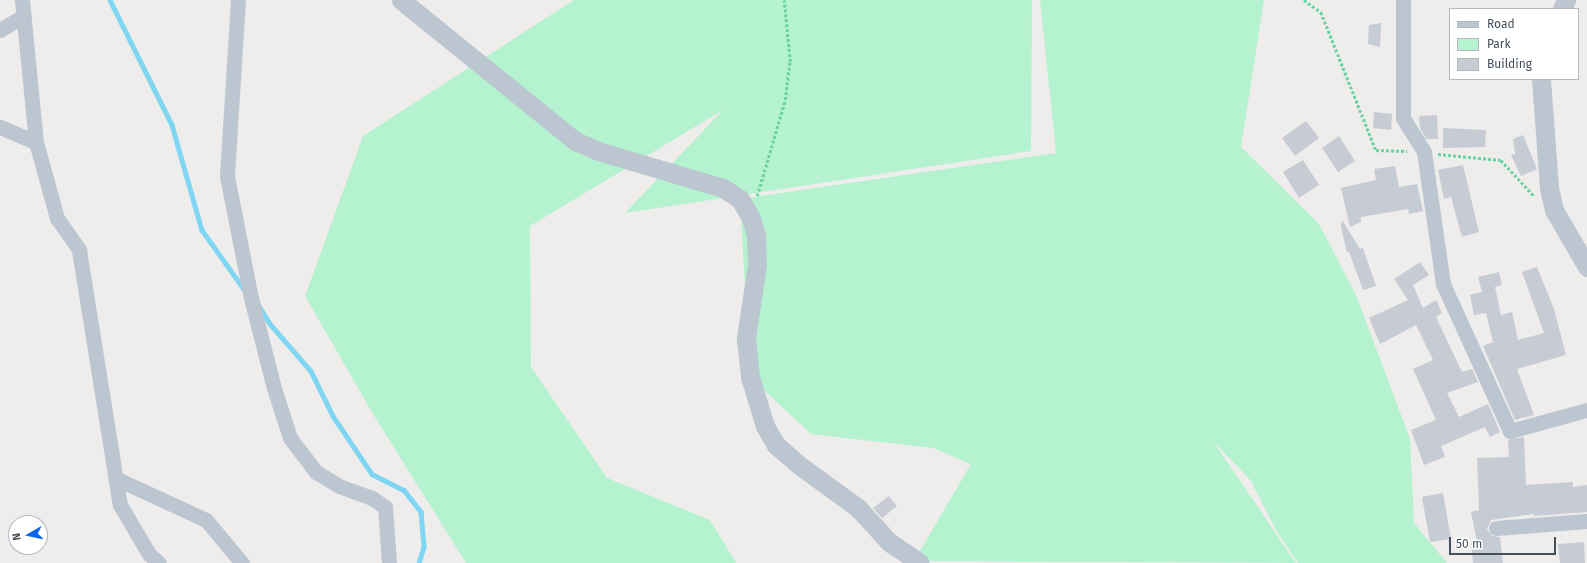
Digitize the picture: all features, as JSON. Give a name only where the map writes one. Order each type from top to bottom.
[{"type":"street","points":[[22,0],[22,17],[36,142],[57,218],[78,250],[117,479],[120,505],[149,554],[159,563]]},
{"type":"street","points":[[238,0],[227,176],[251,298],[272,380],[290,438],[306,461],[316,472],[339,486],[372,498],[386,507],[389,563]]},
{"type":"street","points":[[401,0],[575,141],[598,151],[723,188],[740,199],[751,218],[756,236],[757,265],[746,338],[750,377],[765,426],[776,445],[858,508],[889,542],[920,563]]},
{"type":"street","points":[[1403,0],[1402,118],[1424,152],[1443,284],[1510,431],[1587,410]]},
{"type":"street","points":[[0,30],[22,17]]},
{"type":"street","points":[[1541,80],[1549,188],[1554,210],[1587,267]]},
{"type":"street","points":[[0,127],[36,142]]},
{"type":"street","points":[[117,479],[206,520],[242,563]]},
{"type":"street","points":[[1496,528],[1587,521]]},
{"type":"path","points":[[751,218],[785,100],[790,62],[784,0]]},
{"type":"path","points":[[1304,0],[1321,12],[1376,150],[1424,152],[1501,160],[1538,200]]},
{"type":"green space","points":[[574,0],[1032,0],[1031,151],[625,213],[723,110],[530,226],[531,367],[607,478],[710,520],[736,563],[466,563],[373,414],[305,296],[363,136]]},
{"type":"green space","points":[[1040,0],[1264,0],[1241,147],[1319,224],[1356,295],[1410,439],[1414,523],[1447,563],[1298,563],[1275,528],[1251,481],[1213,441],[1296,563],[914,561],[971,464],[933,448],[811,434],[750,377],[740,199],[1056,153]]},
{"type":"building","points":[[1381,23],[1380,47],[1368,44],[1369,25]]},
{"type":"building","points":[[1374,112],[1392,114],[1391,130],[1373,128]]},
{"type":"building","points":[[1437,115],[1438,139],[1426,139],[1420,128],[1419,116]]},
{"type":"building","points":[[1306,121],[1319,138],[1295,156],[1282,138]]},
{"type":"building","points":[[1443,128],[1486,130],[1485,147],[1443,148]]},
{"type":"building","points":[[1523,135],[1537,169],[1521,176],[1511,155],[1515,154],[1513,139]]},
{"type":"building","points":[[1339,136],[1355,161],[1338,172],[1322,148]]},
{"type":"building","points":[[1303,160],[1319,185],[1299,198],[1283,172]]},
{"type":"building","points":[[1463,165],[1479,232],[1462,237],[1451,197],[1444,199],[1438,170]]},
{"type":"building","points":[[1395,166],[1399,187],[1417,184],[1423,211],[1409,214],[1408,209],[1361,217],[1361,222],[1350,227],[1341,188],[1376,180],[1374,169]]},
{"type":"building","points":[[1342,220],[1360,249],[1363,248],[1376,286],[1363,290],[1349,252],[1347,252],[1341,227]]},
{"type":"building","points":[[1420,262],[1429,275],[1413,285],[1423,308],[1436,300],[1442,313],[1436,317],[1462,372],[1472,369],[1478,382],[1447,393],[1459,417],[1488,404],[1500,432],[1490,437],[1485,427],[1441,446],[1445,457],[1424,465],[1411,430],[1436,420],[1413,369],[1433,360],[1416,325],[1380,344],[1369,318],[1408,300],[1394,279]]},
{"type":"building","points":[[1537,267],[1554,309],[1566,355],[1517,369],[1534,415],[1515,420],[1483,346],[1493,342],[1486,313],[1474,315],[1470,295],[1482,292],[1478,277],[1499,272],[1502,285],[1495,287],[1501,315],[1512,312],[1518,340],[1544,333],[1522,272]]},
{"type":"building","points":[[1524,437],[1526,485],[1573,482],[1573,487],[1587,485],[1587,512],[1534,516],[1534,514],[1491,520],[1487,529],[1492,536],[1500,537],[1503,563],[1473,563],[1471,542],[1477,541],[1471,512],[1479,510],[1477,458],[1509,457],[1508,440]]},
{"type":"building","points":[[1443,493],[1451,539],[1430,542],[1422,497]]},
{"type":"building","points":[[889,496],[897,506],[882,518],[873,508]]},
{"type":"building","points":[[1584,542],[1585,563],[1560,563],[1558,544]]},
{"type":"waterway","points":[[110,0],[172,125],[202,230],[244,289]]},
{"type":"waterway","points":[[259,306],[271,325],[311,371],[333,416],[372,474],[404,490],[421,512],[424,547],[419,563]]}]
